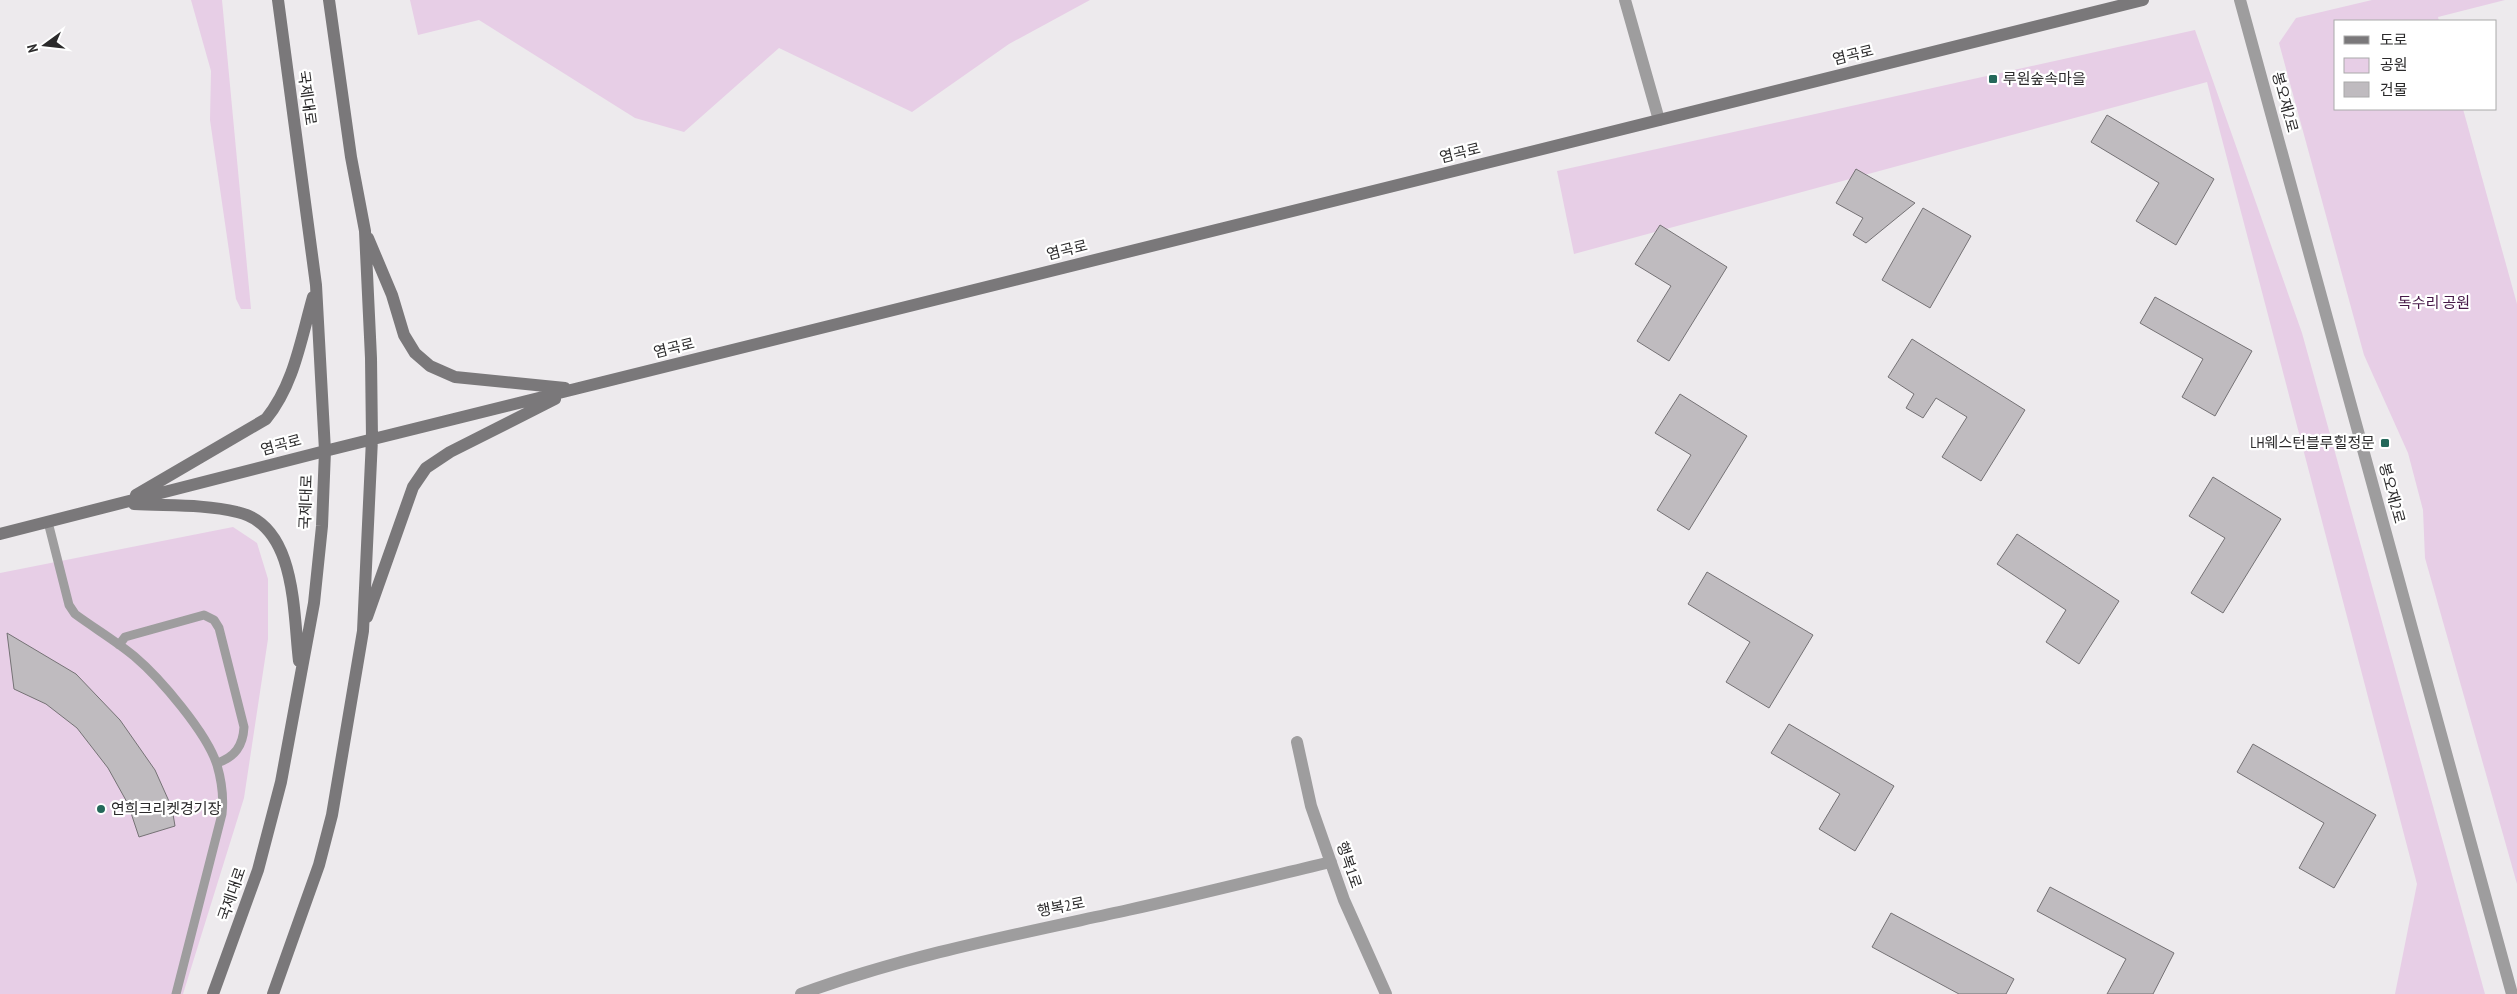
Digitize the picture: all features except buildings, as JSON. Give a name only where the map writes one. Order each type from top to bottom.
[{"type":"main road","name":"국제대로","points":[[213,994],[258,870],[281,782],[319,565],[325,451],[316,285],[278,0]]},
{"type":"main road","points":[[273,994],[319,865],[332,815],[363,631],[372,439],[371,358],[365,231],[351,158],[329,0]]},
{"type":"main road","name":"염곡로","points":[[0,534],[372,439],[2143,0]]},
{"type":"main road","points":[[365,231],[392,295],[404,335],[415,354],[430,366],[455,377],[575,389]]},
{"type":"main road","points":[[121,504],[266,419],[279,404],[288,385],[316,285]]},
{"type":"main road","points":[[363,631],[410,495],[426,468],[450,452],[575,389]]},
{"type":"main road","points":[[121,504],[240,512],[270,530],[280,546],[286,564],[300,672]]},
{"type":"street","points":[[1625,0],[1659,120]]},
{"type":"street","name":"봉오재2로","points":[[2240,0],[2511,971],[2512,994]]},
{"type":"street","name":"행복1로","points":[[1297,742],[1311,806],[1344,900],[1386,994]]},
{"type":"street","name":"행복2로","points":[[800,994],[842,979],[1005,935],[1128,910],[1331,862]]},
{"type":"lane","points":[[48,522],[69,605],[75,614],[119,645],[165,686],[207,744],[217,764],[224,793],[222,814],[176,994]]},
{"type":"lane","points":[[119,645],[125,638],[141,632],[204,615],[214,620],[219,628],[244,727],[243,740],[234,754],[217,764]]},
{"type":"green space","points":[[191,0],[222,0],[251,309],[241,309],[236,299],[210,120],[211,71]]},
{"type":"green space","points":[[410,0],[1090,0],[1009,44],[912,112],[779,48],[684,132],[635,118],[479,20],[418,35]]},
{"type":"green space","name":"독수리 공원","points":[[2372,0],[2505,0],[2438,17],[2439,20],[2334,20],[2334,110],[2463,110],[2517,304],[2517,884],[2425,558],[2423,510],[2408,453],[2364,355],[2279,43],[2296,18]]},
{"type":"green space","points":[[2195,30],[2302,333],[2485,994],[2395,994],[2417,884],[2207,82],[1574,254],[1557,171]]},
{"type":"green space","points":[[233,527],[257,543],[268,579],[268,639],[244,798],[183,994],[0,994],[0,573]]},
{"type":"place","name":"루원숲속마을","points":[[1993,79]]},
{"type":"place","name":"LH웨스턴블루힐정문","points":[[2385,443]]},
{"type":"place","name":"연희크리켓경기장","points":[[101,809]]}]
